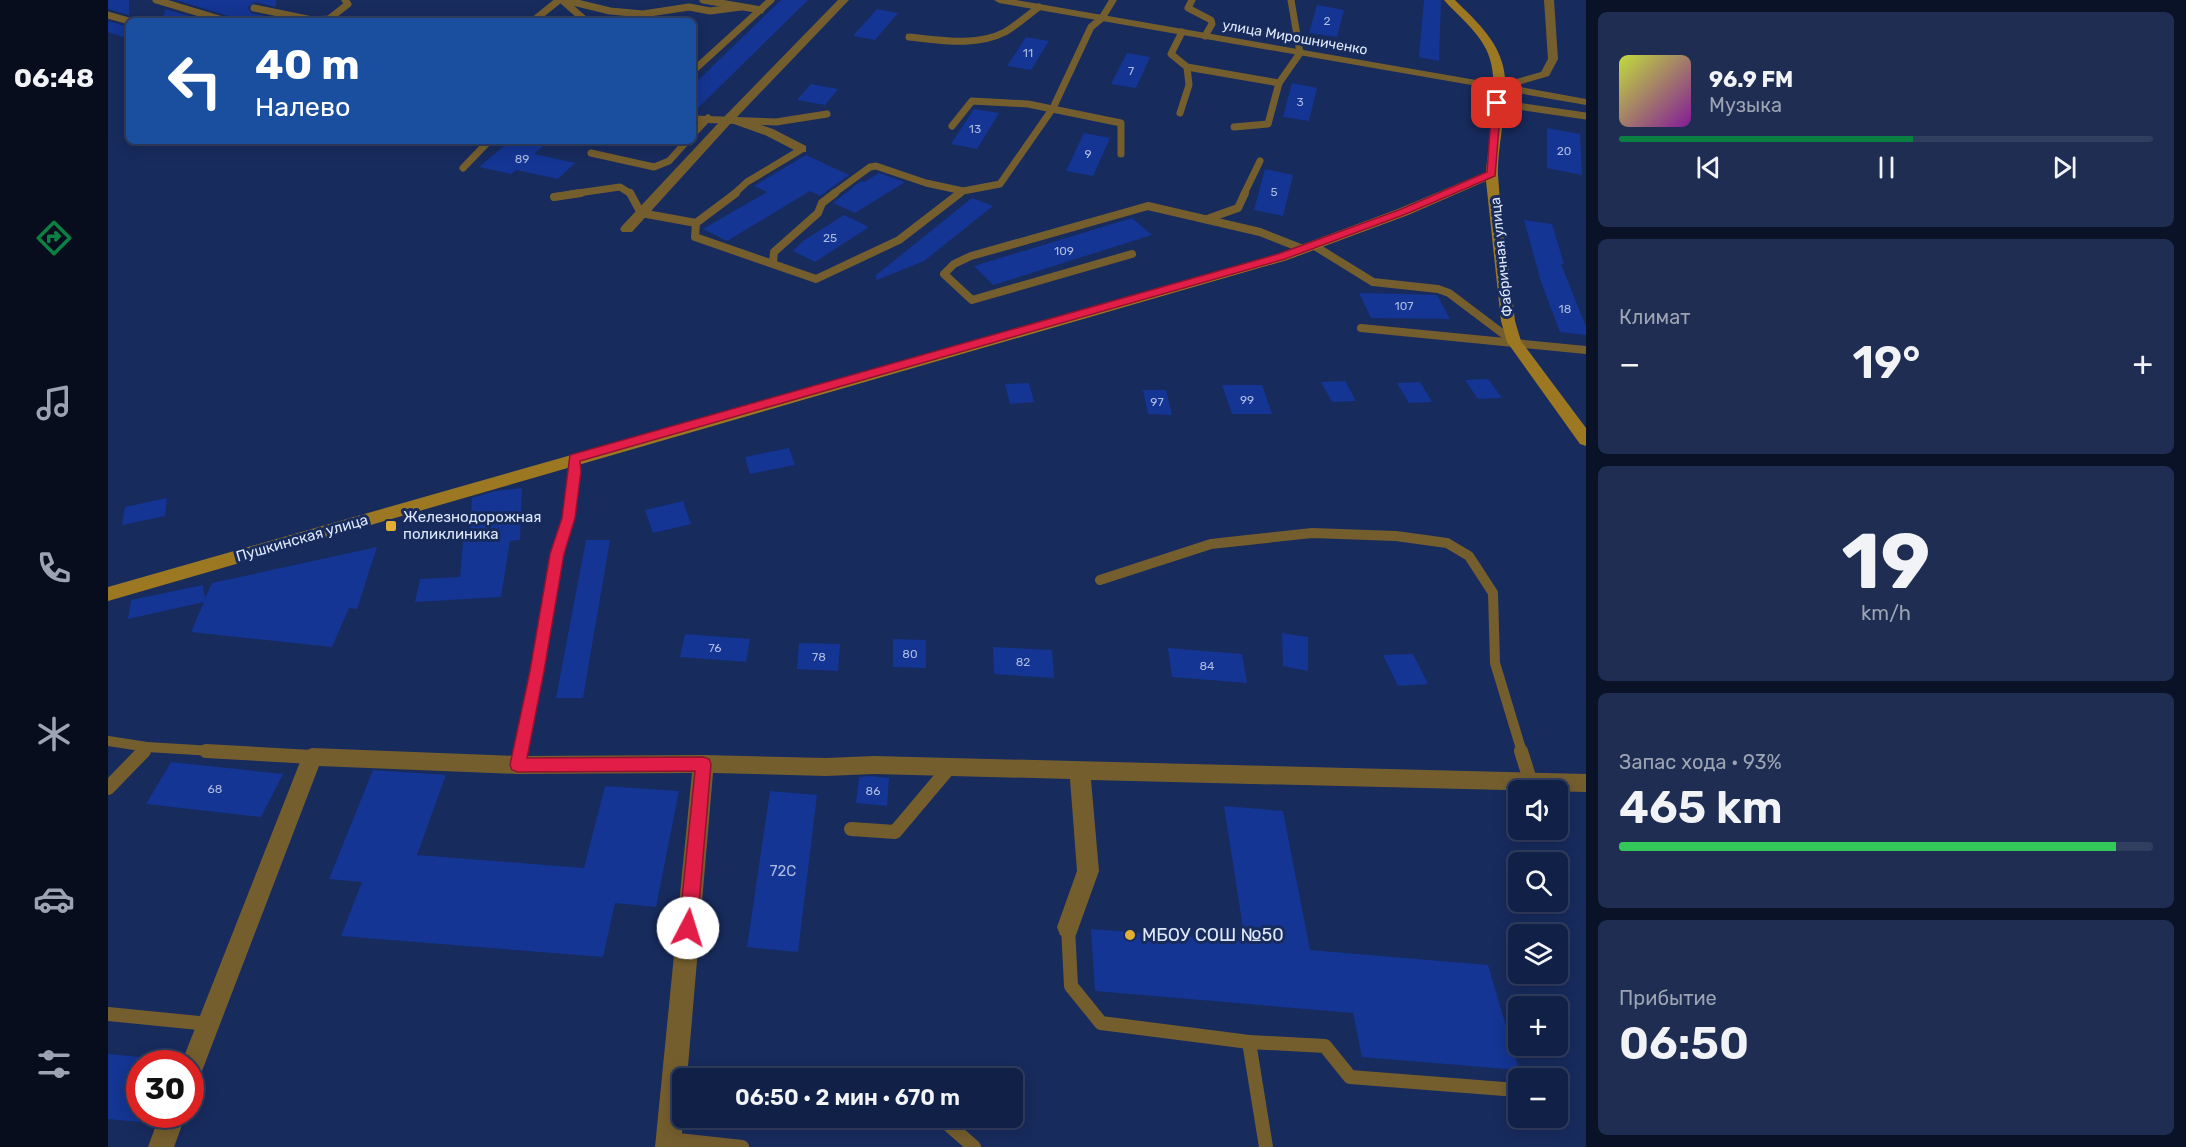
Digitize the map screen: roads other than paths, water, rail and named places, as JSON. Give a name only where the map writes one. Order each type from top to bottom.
[{"type":"main road","name":"Фабричная улица","points":[[1449,0],[1470,20],[1491,48],[1498,66],[1499,88],[1492,174],[1508,321],[1514,342],[1586,440]]},
{"type":"main road","name":"Пушкинская улица","points":[[108,594],[1308,247],[1403,212],[1492,174]]},
{"type":"street","points":[[627,229],[729,118],[843,0]]},
{"type":"street","name":"улица Мирошниченко","points":[[999,0],[1586,102]]},
{"type":"street","points":[[1499,88],[1545,74],[1553,58],[1549,0]]},
{"type":"street","points":[[729,118],[769,132],[802,149]]},
{"type":"street","points":[[198,1050],[312,758],[518,765],[703,764],[949,768],[1508,782]]},
{"type":"street","points":[[668,1143],[703,764]]},
{"type":"street","points":[[1068,927],[1088,871],[1080,772]]},
{"type":"street","points":[[1568,783],[1586,783]]},
{"type":"street","points":[[161,1147],[168,1128]]},
{"type":"lane","points":[[156,0],[216,18]]},
{"type":"lane","points":[[331,18],[348,4],[345,0]]},
{"type":"lane","points":[[537,18],[562,0],[610,11],[643,14],[689,7],[710,11],[741,7]]},
{"type":"lane","points":[[562,0],[583,18]]},
{"type":"lane","points":[[703,0],[761,10]]},
{"type":"lane","points":[[696,68],[771,0]]},
{"type":"lane","points":[[773,263],[774,252],[818,213],[822,202],[870,167],[876,166],[926,183],[963,191],[1000,184],[1053,108],[1091,27],[1102,18],[1113,0]]},
{"type":"lane","points":[[1192,0],[1188,8],[1212,24],[1205,36]]},
{"type":"lane","points":[[1234,127],[1269,124],[1278,83],[1300,53],[1292,0]]},
{"type":"lane","points":[[909,37],[947,41],[975,40],[1000,34],[1039,7]]},
{"type":"lane","points":[[254,8],[302,18]]},
{"type":"lane","points":[[108,15],[126,20]]},
{"type":"lane","points":[[1182,32],[1171,54],[1187,66],[1278,83]]},
{"type":"lane","points":[[1180,113],[1189,84],[1187,66]]},
{"type":"lane","points":[[952,126],[972,101],[989,100],[1053,108],[1121,123],[1121,154]]},
{"type":"lane","points":[[1497,103],[1586,116]]},
{"type":"lane","points":[[696,118],[776,122],[827,114]]},
{"type":"lane","points":[[696,131],[708,118]]},
{"type":"lane","points":[[463,168],[486,144]]},
{"type":"lane","points":[[591,153],[654,167],[669,161],[684,144]]},
{"type":"lane","points":[[554,197],[625,188],[630,192],[641,213],[696,223],[739,191],[747,182],[802,149]]},
{"type":"lane","points":[[1207,219],[1238,208],[1260,161]]},
{"type":"lane","points":[[696,223],[695,237],[816,279],[899,240],[963,191]]},
{"type":"lane","points":[[1132,254],[972,300],[944,274],[954,264],[971,256],[1148,206],[1260,232],[1308,247],[1373,282],[1438,289],[1449,293],[1514,342]]},
{"type":"lane","points":[[1361,328],[1586,351]]},
{"type":"lane","points":[[518,765],[557,554],[569,518],[575,471],[574,459]]},
{"type":"lane","points":[[1100,580],[1211,544],[1312,533],[1396,536],[1447,543],[1469,556],[1493,593],[1495,663],[1529,780]]},
{"type":"lane","points":[[108,741],[147,747],[312,758]]},
{"type":"lane","points":[[108,788],[147,747]]},
{"type":"lane","points":[[851,829],[895,832],[949,768]]},
{"type":"lane","points":[[1068,927],[1071,986],[1101,1023],[1250,1042],[1325,1046],[1350,1077],[1508,1089]]},
{"type":"lane","points":[[108,1014],[209,1024]]},
{"type":"lane","points":[[1250,1042],[1266,1147]]},
{"type":"lane","points":[[952,1128],[974,1147]]},
{"type":"lane","points":[[668,1143],[742,1147]]},
{"type":"place","name":"Железнодорожная поликлиника","points":[[391,526]]},
{"type":"place","name":"МБОУ СОШ №50","points":[[1130,935]]}]
